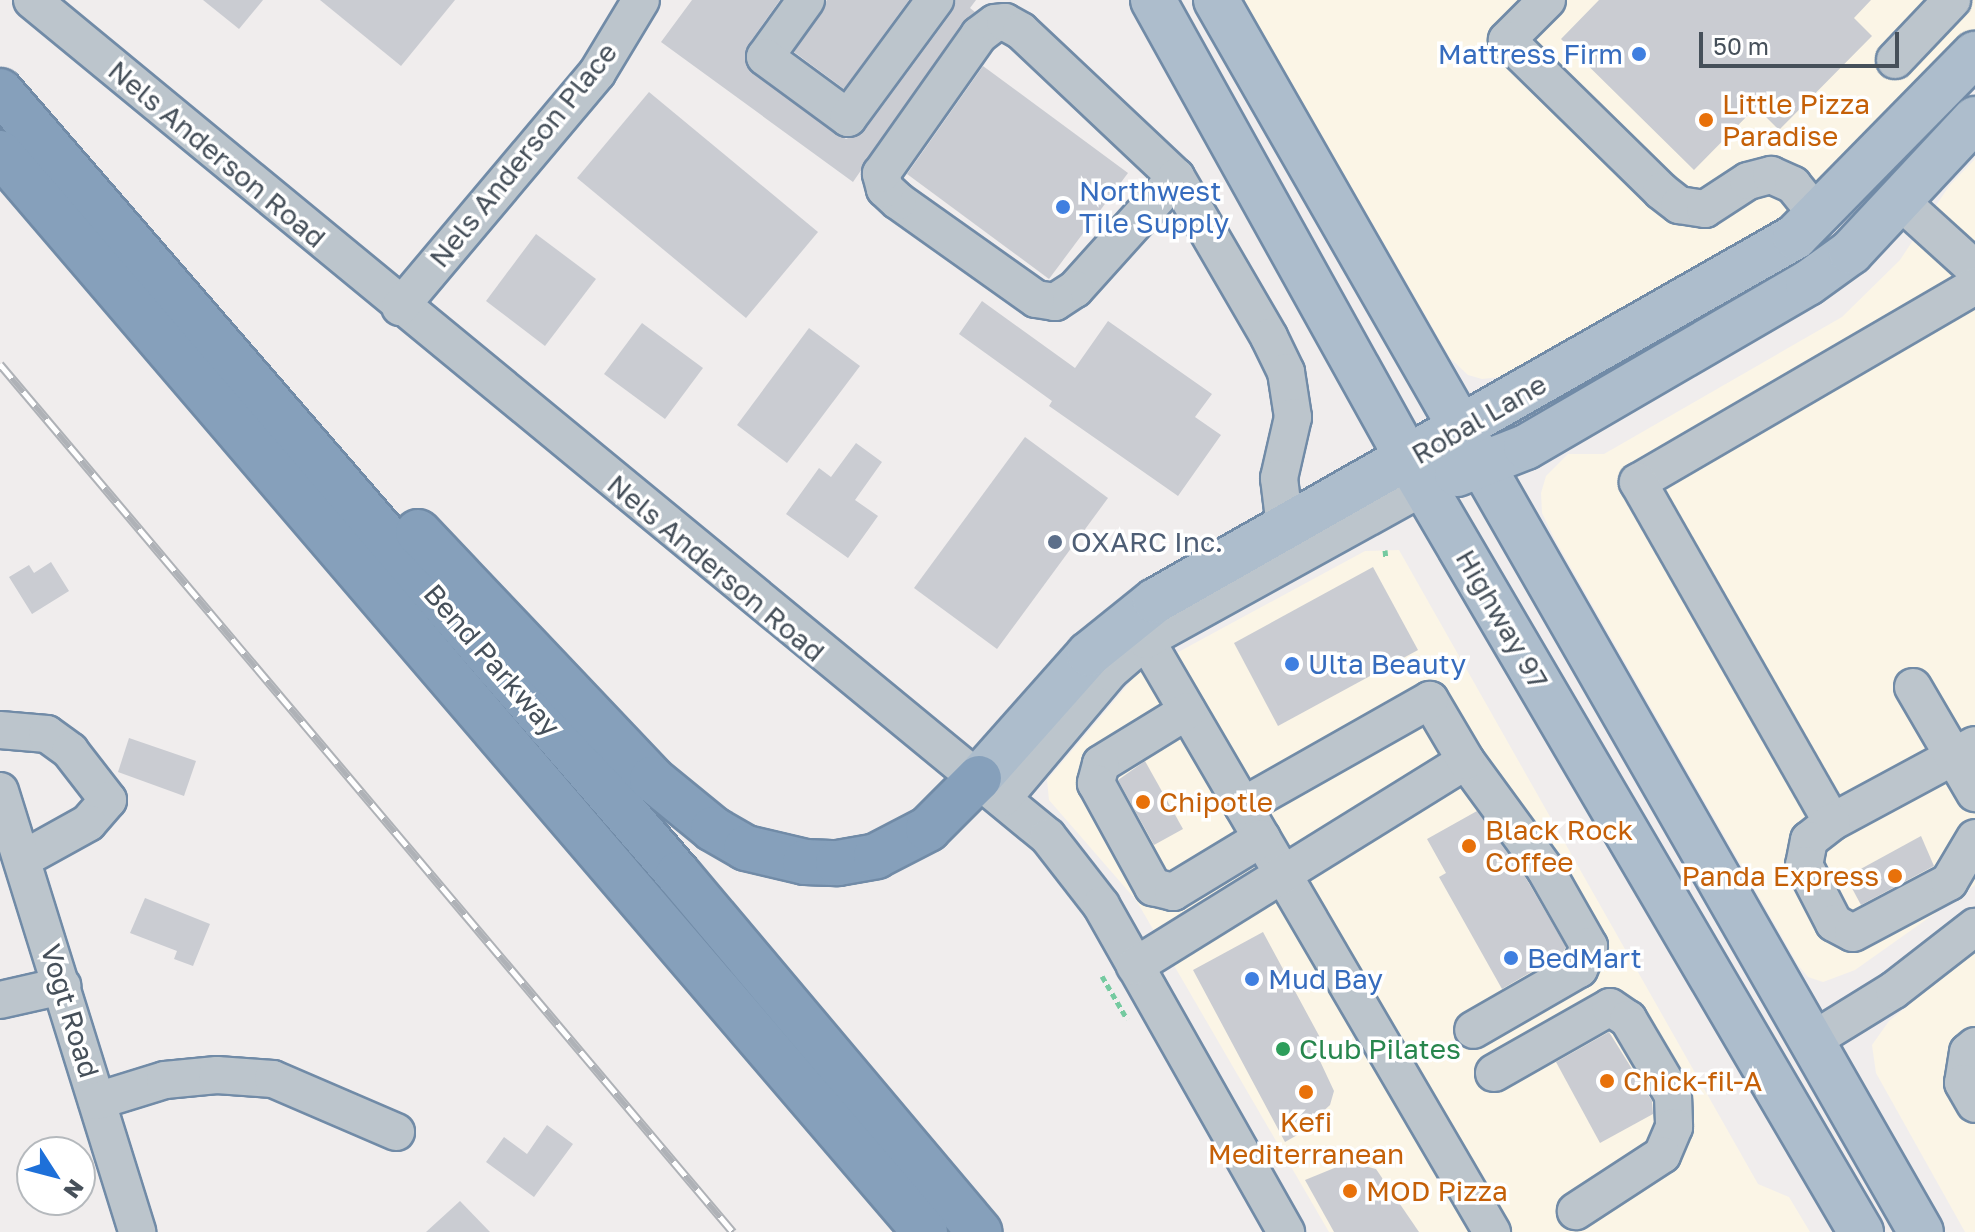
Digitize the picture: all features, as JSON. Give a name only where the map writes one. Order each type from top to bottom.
[{"type":"highway","name":"Bend Parkway","points":[[0,91],[678,874],[979,1232]]},
{"type":"highway","name":"Bend Parkway","points":[[0,153],[925,1232]]},
{"type":"highway","points":[[219,346],[341,451],[652,779],[713,829],[773,857],[838,863],[909,842],[991,788]]},
{"type":"main road","name":"Highway 97","points":[[1153,0],[1417,473],[1861,1232]]},
{"type":"main road","points":[[1216,0],[1921,1232]]},
{"type":"main road","name":"Robal Lane","points":[[991,788],[1110,634],[1155,601],[1285,527],[1417,473],[1472,446],[1766,257],[1819,217],[1975,54]]},
{"type":"main road","name":"Robal Lane","points":[[1472,446],[1526,447],[1780,302],[1851,252],[1975,119]]},
{"type":"street","name":"Nels Anderson Road","points":[[32,0],[400,307],[1048,837],[1079,873],[1286,1232]]},
{"type":"street","name":"Nels Anderson Place","points":[[400,307],[597,73],[641,0]]},
{"type":"street","points":[[806,0],[765,57],[848,118],[935,0]]},
{"type":"street","points":[[1895,60],[1952,0]]},
{"type":"street","points":[[1529,7],[1507,40],[1679,205],[1705,209],[1748,181],[1771,175],[1793,185],[1819,217]]},
{"type":"street","points":[[1176,177],[1075,289],[1055,302],[1036,299],[898,201],[885,189],[881,174],[979,35],[1005,22],[1176,177],[1286,372],[1293,417],[1279,478],[1285,527]]},
{"type":"street","points":[[1900,201],[1975,269]]},
{"type":"street","points":[[1832,822],[1638,482],[1975,286]]},
{"type":"street","name":"Robal Lane","points":[[991,788],[1109,672],[1146,640],[1417,473]]},
{"type":"street","points":[[1146,640],[1492,1232]]},
{"type":"street","points":[[1913,687],[1965,751],[1975,793]]},
{"type":"street","points":[[1243,806],[1430,700],[1466,761],[1545,869],[1589,946],[1579,969],[1473,1030]]},
{"type":"street","points":[[1187,711],[1101,764],[1096,783],[1153,887],[1173,892],[1262,838]]},
{"type":"street","points":[[0,730],[47,734],[70,751],[108,800],[88,823],[23,859]]},
{"type":"street","points":[[1965,751],[1832,822],[1809,840],[1804,865],[1834,923],[1853,933],[1949,882],[1975,838]]},
{"type":"street","points":[[1135,966],[1466,761]]},
{"type":"street","name":"Vogt Road","points":[[0,791],[137,1232]]},
{"type":"street","points":[[1813,1040],[1894,990],[1975,927]]},
{"type":"street","points":[[0,1000],[62,986]]},
{"type":"street","points":[[1494,1073],[1610,1007],[1628,1019],[1673,1095],[1674,1127],[1662,1155],[1576,1211]]},
{"type":"street","points":[[1975,1046],[1963,1067],[1963,1083],[1975,1104]]},
{"type":"street","points":[[97,1101],[165,1080],[217,1075],[273,1079],[396,1132]]},
{"type":"path","points":[[1385,550],[1386,559]]},
{"type":"shaded area","points":[[1244,0],[1975,0],[1975,33],[1841,169],[1785,214],[1656,292],[1500,377],[1482,379],[1468,375],[1450,358]]},
{"type":"shaded area","points":[[1975,159],[1975,885],[1855,970],[1823,982],[1808,977],[1798,965],[1554,538],[1542,513],[1541,493],[1546,476],[1568,454],[1604,454],[1842,317],[1900,260],[1949,186]]},
{"type":"shaded area","points":[[1399,550],[1758,1184],[1789,1197],[1810,1232],[1329,1232],[1136,900],[1049,800],[1047,780],[1136,675],[1365,551]]},
{"type":"shaded area","points":[[1975,951],[1975,1232],[1965,1232],[1876,1073],[1872,1045],[1889,1021]]},
{"type":"building","points":[[203,0],[263,0],[239,29]]},
{"type":"building","points":[[320,0],[455,0],[401,66]]},
{"type":"building","points":[[692,0],[780,0],[748,45],[746,66],[846,139],[865,130],[952,12],[956,0],[976,0],[970,8],[975,12],[962,23],[853,182],[661,42]]},
{"type":"building","points":[[827,0],[909,0],[844,89],[794,52]]},
{"type":"building","points":[[1599,0],[1871,0],[1854,18],[1872,36],[1779,130],[1756,107],[1694,170],[1561,39]]},
{"type":"building","points":[[983,66],[1128,173],[1049,279],[907,174]]},
{"type":"building","points":[[649,92],[818,232],[746,318],[577,178]]},
{"type":"building","points":[[536,234],[596,279],[545,346],[486,301]]},
{"type":"building","points":[[982,301],[1075,368],[1108,321],[1212,394],[1195,417],[1221,435],[1178,496],[1049,406],[1052,401],[959,334]]},
{"type":"building","points":[[642,323],[703,368],[665,419],[604,374]]},
{"type":"building","points":[[809,328],[860,366],[787,463],[737,425]]},
{"type":"building","points":[[1025,437],[1108,498],[997,649],[914,588]]},
{"type":"building","points":[[856,443],[882,462],[855,500],[878,516],[848,558],[786,514],[819,468],[831,477]]},
{"type":"building","points":[[51,562],[69,591],[32,614],[9,577],[29,565],[34,573]]},
{"type":"building","points":[[1373,567],[1418,650],[1278,726],[1234,643]]},
{"type":"building","points":[[129,738],[196,761],[184,796],[118,772]]},
{"type":"building","name":"Chipotle","points":[[1145,761],[1183,829],[1154,845],[1118,780]]},
{"type":"building","points":[[1477,811],[1527,880],[1566,947],[1562,954],[1502,989],[1439,877],[1446,873],[1427,839]]},
{"type":"building","name":"Panda Express","points":[[1921,836],[1934,866],[1861,905],[1846,877]]},
{"type":"building","points":[[145,898],[210,924],[193,966],[174,959],[177,951],[130,933]]},
{"type":"building","points":[[1263,932],[1330,1056],[1320,1061],[1334,1091],[1330,1105],[1317,1117],[1320,1122],[1285,1142],[1193,970]]},
{"type":"building","name":"Chick-fil-A","points":[[1609,1032],[1652,1101],[1653,1114],[1600,1143],[1556,1062]]},
{"type":"building","points":[[547,1125],[573,1144],[534,1197],[486,1162],[504,1137],[527,1154]]},
{"type":"building","name":"MOD Pizza","points":[[1349,1162],[1376,1169],[1419,1232],[1334,1232],[1305,1180]]},
{"type":"building","points":[[460,1201],[490,1232],[426,1232]]},
{"type":"railway","points":[[0,364],[733,1232]]},
{"type":"place","name":"Mattress Firm","points":[[1639,54]]},
{"type":"place","name":"Little Pizza Paradise","points":[[1706,120]]},
{"type":"place","name":"Northwest Tile Supply","points":[[1063,207]]},
{"type":"place","name":"OXARC Inc.","points":[[1055,542]]},
{"type":"place","name":"Ulta Beauty","points":[[1292,664]]},
{"type":"place","name":"Chipotle","points":[[1143,802]]},
{"type":"place","name":"Black Rock Coffee","points":[[1469,846]]},
{"type":"place","name":"Panda Express","points":[[1895,876]]},
{"type":"place","name":"BedMart","points":[[1511,958]]},
{"type":"place","name":"Mud Bay","points":[[1252,979]]},
{"type":"place","name":"Club Pilates","points":[[1283,1049]]},
{"type":"place","name":"Chick-fil-A","points":[[1607,1081]]},
{"type":"place","name":"Kefi Mediterranean","points":[[1306,1092]]},
{"type":"place","name":"MOD Pizza","points":[[1350,1191]]}]
